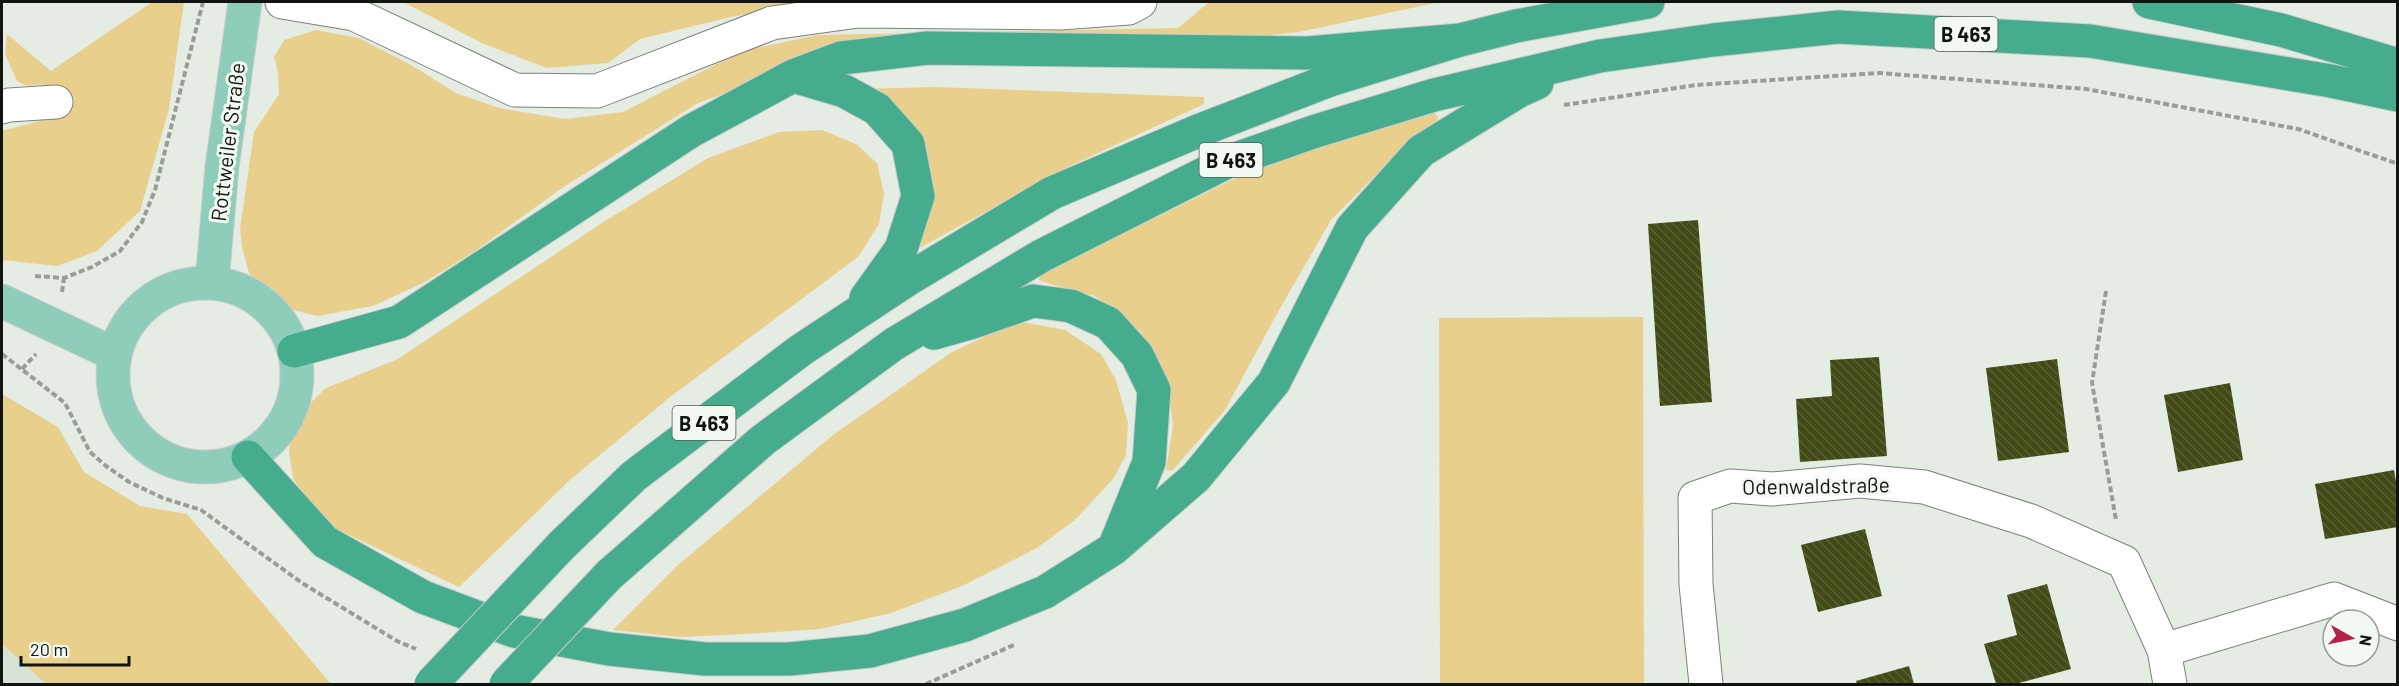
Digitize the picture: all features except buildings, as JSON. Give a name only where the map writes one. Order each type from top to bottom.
[{"type":"highway","name":"B 463","points":[[431,684],[562,545],[634,476],[801,350],[910,278],[1052,193],[1198,131],[1330,80],[1460,40],[1516,26],[1648,2]]},
{"type":"highway","points":[[2149,2],[2281,30],[2397,65]]},
{"type":"highway","name":"B 463","points":[[506,684],[609,575],[763,440],[894,344],[1041,256],[1227,162],[1316,131],[1434,95],[1600,56],[1713,40],[1838,27],[2090,41],[2331,81],[2397,95]]},
{"type":"highway","name":"B 463","points":[[793,76],[841,58],[928,48],[1307,53],[1460,40]]},
{"type":"highway","name":"B 463","points":[[1113,549],[1196,477],[1274,382],[1352,228],[1421,151],[1519,91],[1600,56]]},
{"type":"highway","name":"B 463","points":[[793,76],[844,91],[877,109],[908,144],[918,196],[902,249],[856,313]]},
{"type":"highway","points":[[294,351],[399,322],[692,131],[793,76]]},
{"type":"highway","name":"B 463","points":[[894,344],[973,322],[1034,301],[1071,306],[1107,322],[1137,356],[1154,390],[1149,462],[1113,549]]},
{"type":"highway","points":[[248,457],[325,542],[423,597],[514,631],[609,649],[705,660],[789,659],[870,651],[955,628],[1045,592],[1113,549]]},
{"type":"main road","name":"Rottweiler Straße","points":[[212,282],[222,167],[245,2]]},
{"type":"main road","points":[[212,282],[240,288],[264,304],[283,325],[294,351],[297,382],[290,412],[273,438],[248,457],[220,467],[190,467],[161,457],[137,439],[120,413],[112,384],[114,354],[124,330],[140,309],[154,298],[186,284],[212,282]]},
{"type":"main road","points":[[2,301],[114,354]]},
{"type":"street","points":[[282,2],[354,14],[515,90],[597,91],[772,22],[858,11],[1060,13],[1129,8],[1140,2]]},
{"type":"street","points":[[2,107],[56,102]]},
{"type":"street","name":"Odenwaldstraße","points":[[1706,684],[1696,584],[1695,498],[1730,486],[1772,489],[1860,481],[1924,487],[2031,521],[2124,562]]},
{"type":"street","points":[[2124,562],[2164,650],[2170,684]]},
{"type":"street","points":[[2164,650],[2334,599],[2397,624]]},
{"type":"path","points":[[33,276],[64,278],[92,267],[120,250],[142,222],[155,190],[203,2]]},
{"type":"path","points":[[1555,106],[1696,85],[1880,73],[2086,89],[2298,129],[2397,164]]},
{"type":"path","points":[[2106,291],[2092,384],[2124,562]]},
{"type":"path","points":[[2,354],[65,403],[90,452],[106,466],[129,482],[164,498],[201,510],[302,583],[397,641],[417,649]]},
{"type":"path","points":[[926,684],[1019,642]]},
{"type":"shaded area","points":[[152,2],[184,2],[169,109],[140,211],[97,251],[57,266],[2,260],[2,131],[47,119],[43,84],[27,86],[17,81],[5,54],[7,34],[51,71]]},
{"type":"shaded area","points":[[403,2],[821,2],[731,17],[640,39],[608,63],[547,68],[484,44]]},
{"type":"shaded area","points":[[1209,2],[1440,2],[1299,32],[1168,47],[818,59],[698,103],[562,188],[475,251],[425,282],[373,306],[317,316],[289,309],[264,292],[249,273],[242,247],[240,229],[254,132],[279,94],[278,72],[274,57],[284,40],[316,30],[359,38],[411,65],[456,93],[499,108],[565,119],[623,112],[742,51],[818,35],[1178,28]]},
{"type":"shaded area","points":[[936,87],[1204,97],[1204,104],[1070,166],[910,253],[926,205],[861,89]]},
{"type":"shaded area","points":[[1432,111],[1438,117],[1437,123],[1412,138],[1331,220],[1225,410],[1172,471],[1166,470],[1173,425],[1168,386],[1141,332],[1095,296],[1043,282],[1039,280],[1040,275],[1256,168]]},
{"type":"shaded area","points":[[822,130],[856,144],[877,163],[884,194],[879,224],[858,257],[670,397],[571,479],[459,587],[334,528],[309,505],[293,478],[289,451],[290,435],[296,417],[326,388],[398,359],[605,221],[708,158],[779,132]]},
{"type":"shaded area","points":[[1643,317],[1644,684],[1440,684],[1439,318]]},
{"type":"shaded area","points":[[1017,321],[1065,330],[1101,354],[1116,380],[1128,423],[1126,455],[1113,479],[1075,520],[1037,548],[962,586],[891,613],[821,629],[746,634],[680,637],[613,630],[678,565],[833,435],[952,352]]},
{"type":"shaded area","points":[[2,394],[58,427],[84,472],[140,506],[187,514],[331,684],[46,684],[2,644]]},
{"type":"shaded area","points":[[2,644],[46,684],[2,684]]}]
